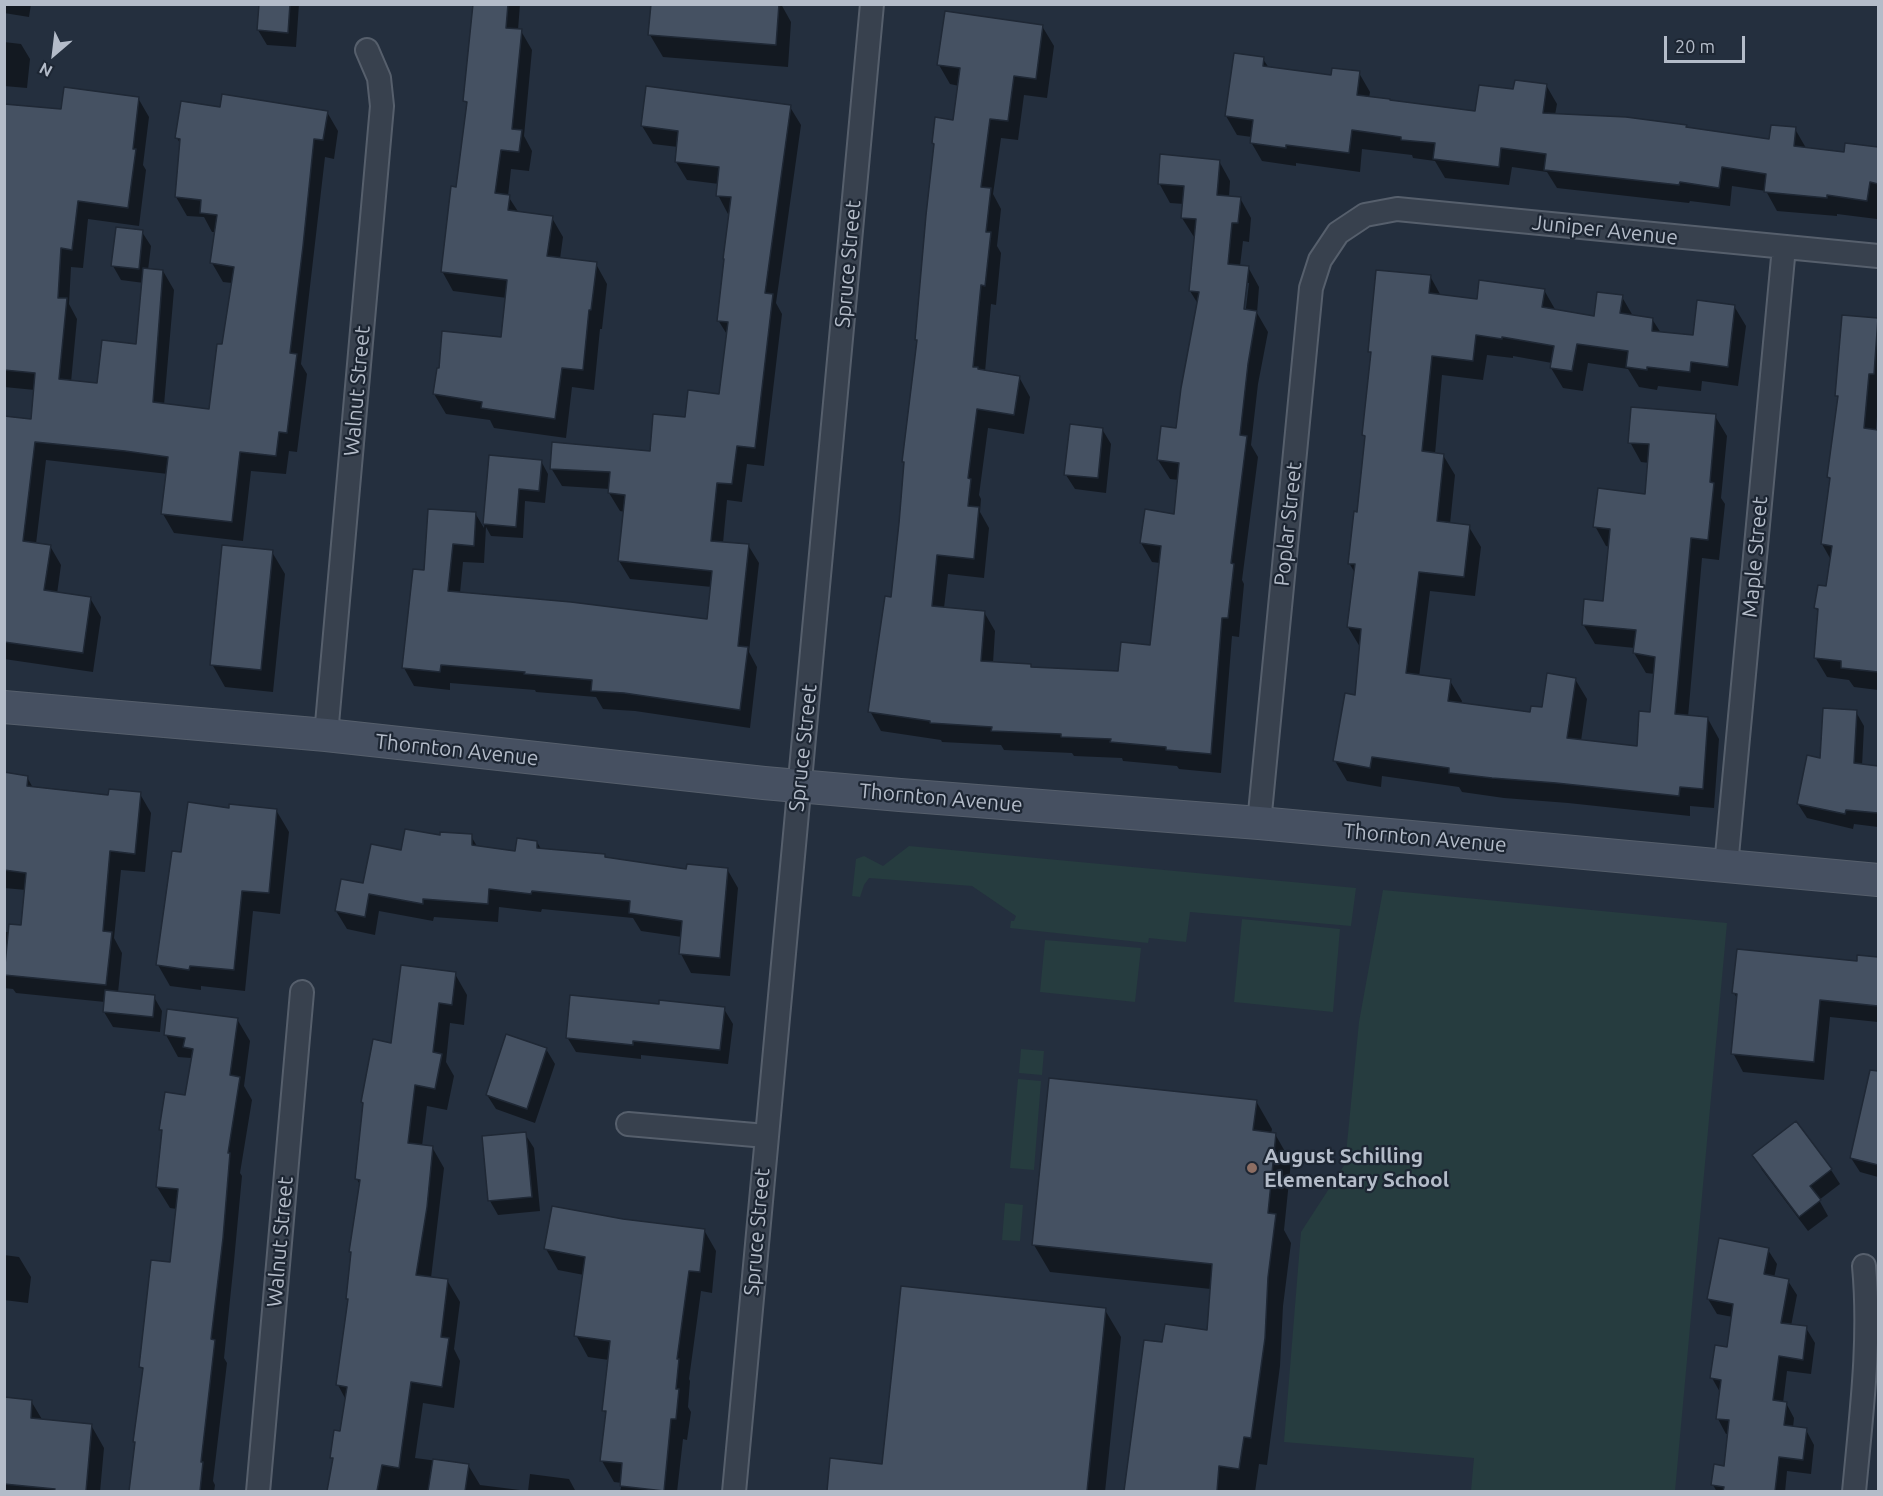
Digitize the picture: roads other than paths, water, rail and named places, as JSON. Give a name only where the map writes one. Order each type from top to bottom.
[{"type":"main road","name":"Thornton Avenue","points":[[4,707],[326,735],[799,786],[1259,822],[1878,880]]},
{"type":"street","name":"Spruce Street","points":[[734,1491],[872,4]]},
{"type":"street","name":"Walnut Street","points":[[326,735],[382,106],[380,78],[367,50]]},
{"type":"street","name":"Juniper Avenue","points":[[1338,233],[1365,214],[1397,209],[1878,256]]},
{"type":"street","name":"Poplar Street","points":[[1259,822],[1311,288],[1320,260],[1338,233]]},
{"type":"street","name":"Maple Street","points":[[1726,866],[1784,247]]},
{"type":"street","name":"Walnut Street","points":[[258,1491],[302,992]]},
{"type":"street","points":[[628,1124],[766,1136]]},
{"type":"street","points":[[1854,1491],[1868,1338],[1868,1302],[1864,1266]]},
{"type":"place","name":"August Schilling Elementary School","points":[[1252,1168]]}]
